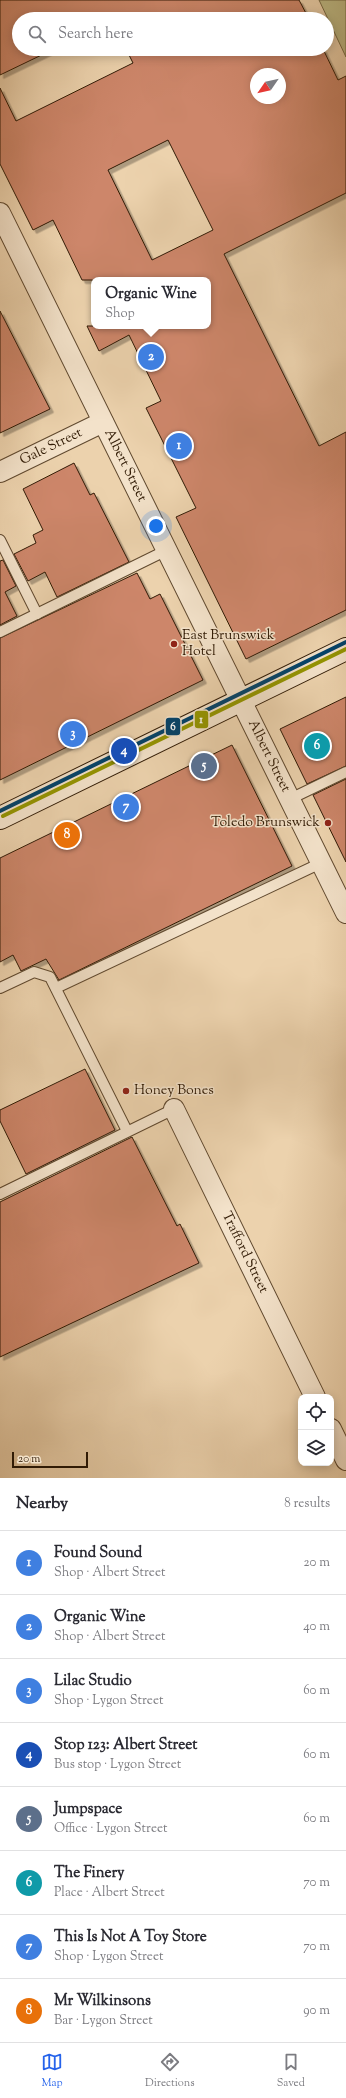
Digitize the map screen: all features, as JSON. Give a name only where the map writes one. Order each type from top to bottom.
[{"type":"street","name":"Albert Street","points":[[0,213],[346,913]]},
{"type":"street","name":"Gale Street","points":[[0,472],[103,422]]},
{"type":"street","points":[[0,818],[346,649]]},
{"type":"street","name":"Trafford Street","points":[[174,1109],[314,1394]]},
{"type":"street","points":[[331,1430],[346,1460]]},
{"type":"lane","points":[[0,540],[37,614]]},
{"type":"lane","points":[[0,632],[167,550]]},
{"type":"lane","points":[[290,799],[346,772]]},
{"type":"lane","points":[[56,988],[321,863]]},
{"type":"lane","points":[[0,988],[34,972],[50,977],[127,1131]]},
{"type":"lane","points":[[0,1194],[174,1109]]},
{"type":"shaded area","points":[[319,0],[346,0],[346,57],[334,32],[334,12],[325,12]]},
{"type":"building","points":[[0,0],[299,0],[305,12],[12,12],[12,56],[39,56],[0,75]]},
{"type":"building","points":[[130,56],[326,56],[338,80],[346,76],[346,193],[224,254],[319,446],[346,432],[346,610],[246,659],[176,517],[196,508],[146,408],[161,401],[129,335],[99,351],[87,326],[91,326],[91,329],[211,329],[211,277],[91,277],[91,280],[82,280],[53,220],[33,230],[0,164],[0,88],[16,121],[133,63]],"holes":[[[168,140],[213,230],[152,260],[108,170]]]},
{"type":"building","points":[[0,311],[50,409],[0,433]]},
{"type":"building","points":[[74,463],[90,495],[94,493],[129,562],[57,597],[45,572],[28,581],[14,554],[36,543],[33,535],[43,530],[23,489]]},
{"type":"building","points":[[3,560],[16,586],[5,592],[17,616],[0,625],[0,561]]},
{"type":"building","points":[[137,573],[150,599],[160,594],[203,680],[0,780],[0,638]]},
{"type":"building","points":[[346,697],[346,766],[307,784],[280,729]]},
{"type":"building","points":[[232,745],[292,866],[59,980],[46,959],[21,971],[13,955],[0,962],[0,858]]},
{"type":"building","points":[[346,779],[346,862],[313,795]]},
{"type":"building","points":[[85,1069],[115,1130],[26,1174],[0,1121],[0,1110]]},
{"type":"building","points":[[132,1137],[177,1226],[180,1224],[199,1263],[0,1357],[0,1202]]},
{"type":"transit line","name":"6","points":[[0,811],[346,642]]},
{"type":"transit line","name":"1","points":[[3,816],[346,649]]},
{"type":"place","name":"Organic Wine","points":[[151,357]]},
{"type":"place","name":"Found Sound","points":[[179,446]]},
{"type":"place","name":"East Brunswick Hotel","points":[[174,644]]},
{"type":"place","name":"Lilac Studio","points":[[73,734]]},
{"type":"place","name":"The Finery","points":[[317,746]]},
{"type":"place","name":"Stop 123: Albert Street","points":[[124,751]]},
{"type":"place","name":"Jumpspace","points":[[204,766]]},
{"type":"place","name":"This Is Not A Toy Store","points":[[126,807]]},
{"type":"place","name":"Toledo Brunswick","points":[[328,823]]},
{"type":"place","name":"Mr Wilkinsons","points":[[67,835]]},
{"type":"place","name":"Honey Bones","points":[[126,1091]]}]
